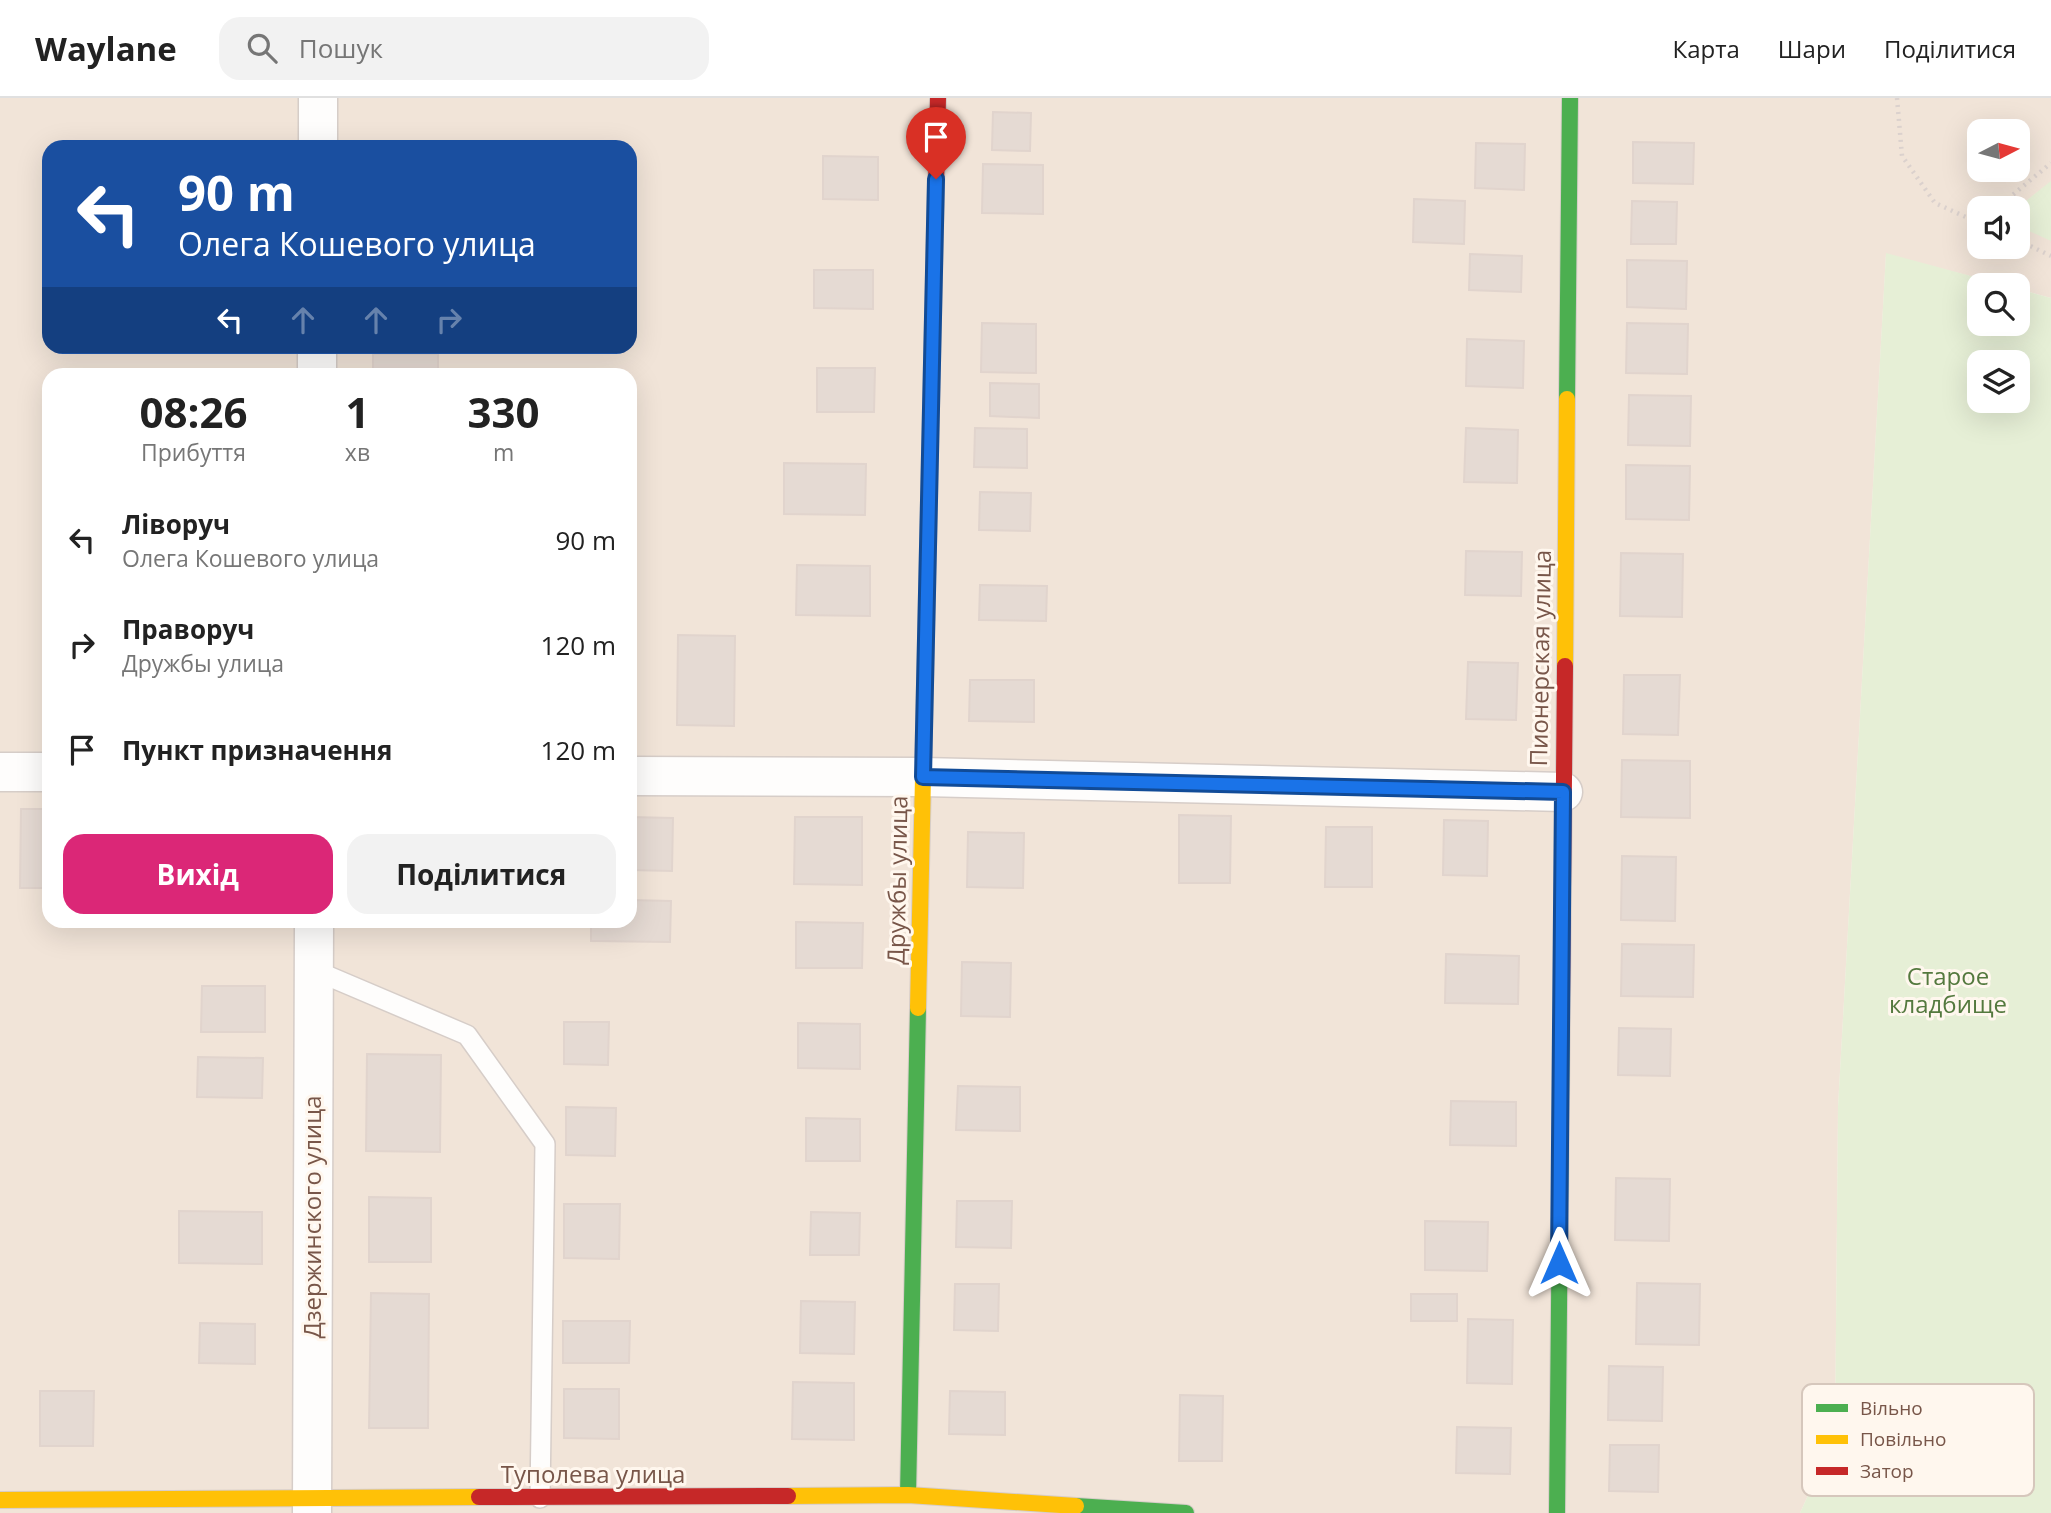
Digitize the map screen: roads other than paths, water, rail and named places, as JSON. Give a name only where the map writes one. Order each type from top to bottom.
[{"type":"street","points":[[318,98],[318,140]]},
{"type":"street","name":"Дружбы улица","points":[[908,1495],[938,98]]},
{"type":"street","name":"Пионерская улица","points":[[1557,1513],[1570,98]]},
{"type":"street","points":[[0,772],[42,772]]},
{"type":"street","points":[[637,776],[923,777],[1563,792]]},
{"type":"street","name":"Дзержинского улица","points":[[312,1506],[314,928]]},
{"type":"street","name":"Туполева улица","points":[[0,1500],[312,1506],[540,1498],[908,1495],[1186,1513]]},
{"type":"lane","points":[[314,970],[467,1035],[545,1144],[540,1498]]},
{"type":"park label","name":"Старое кладбище","points":[[1948,991]]}]
